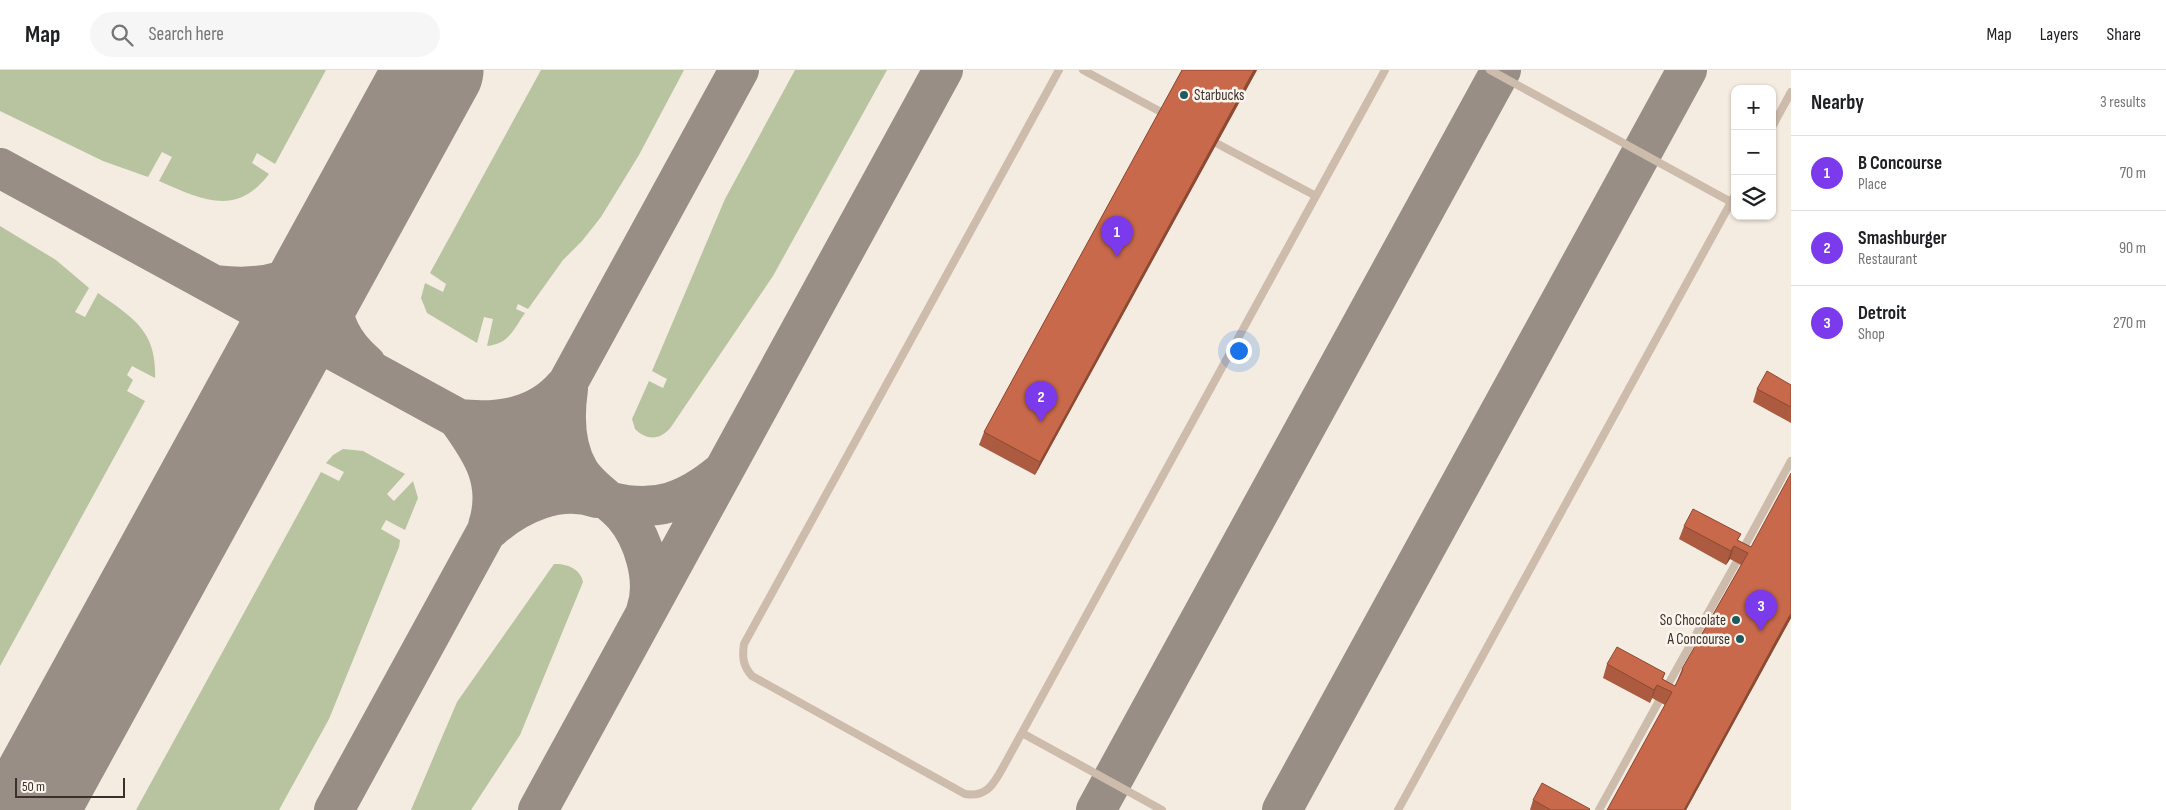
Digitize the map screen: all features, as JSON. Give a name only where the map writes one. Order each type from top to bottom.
[{"type":"lane","points":[[1059,70],[744,644],[742,654],[743,662],[752,676],[965,794],[981,794],[991,787],[1385,70]]},
{"type":"lane","points":[[1083,70],[1161,112]]},
{"type":"lane","points":[[1490,70],[1731,198]]},
{"type":"lane","points":[[1776,120],[1791,92]]},
{"type":"lane","points":[[1216,142],[1316,196]]},
{"type":"lane","points":[[1398,810],[1731,203]]},
{"type":"lane","points":[[1599,810],[1791,461]]},
{"type":"lane","points":[[1022,733],[1162,810]]},
{"type":"green space","points":[[0,70],[326,70],[275,164],[257,153],[252,163],[269,174],[257,188],[244,196],[231,200],[217,201],[189,194],[159,181],[172,157],[162,152],[148,177],[103,161],[0,111]]},
{"type":"green space","points":[[541,70],[684,70],[639,155],[601,217],[582,241],[563,260],[528,309],[518,304],[516,309],[525,313],[510,335],[501,342],[487,346],[493,319],[484,317],[477,343],[427,313],[421,298],[425,283],[443,292],[446,284],[430,273]]},
{"type":"green space","points":[[795,70],[887,70],[773,276],[671,427],[658,437],[644,436],[635,429],[632,419],[649,381],[663,388],[667,379],[652,371],[725,199]]},
{"type":"green space","points":[[0,226],[56,260],[89,288],[75,312],[85,317],[98,293],[132,318],[147,337],[152,348],[155,362],[155,378],[132,366],[127,375],[133,380],[127,391],[145,401],[0,666]]},
{"type":"green space","points":[[343,449],[363,451],[405,474],[387,494],[394,501],[413,481],[418,498],[405,530],[386,520],[381,529],[400,540],[399,547],[329,719],[279,810],[136,810],[321,472],[339,481],[344,472],[326,463],[333,455]]},
{"type":"green space","points":[[554,564],[576,570],[582,577],[583,582],[520,735],[471,810],[411,810],[457,702]]},
{"type":"building","points":[[1182,70],[1254,70],[1040,462],[984,432]]},
{"type":"building","points":[[1767,371],[1791,385],[1791,407],[1757,389]]},
{"type":"building","name":"A Concourse","points":[[1791,473],[1791,613],[1684,810],[1607,810],[1672,692],[1657,685],[1654,690],[1607,664],[1617,647],[1665,673],[1662,679],[1675,686],[1682,669],[1748,553],[1734,546],[1731,551],[1684,526],[1693,509],[1741,534],[1737,540],[1751,547]]},
{"type":"building","points":[[1542,783],[1590,809],[1551,810],[1533,800]]},
{"type":"taxiway","points":[[334,810],[739,70]]},
{"type":"taxiway","points":[[538,810],[943,70]]},
{"type":"taxiway","points":[[1096,810],[1501,70]]},
{"type":"taxiway","points":[[1282,810],[1687,70]]},
{"type":"taxiway","points":[[0,168],[611,502],[642,506],[669,502],[695,491],[721,473]]},
{"type":"taxiway","points":[[351,221],[338,260],[332,297],[334,314],[340,331],[350,348],[366,364]]},
{"type":"taxiway","points":[[216,285],[240,287],[264,285],[287,279],[314,264],[344,232]]},
{"type":"taxiway","points":[[488,526],[492,510],[493,495],[491,482],[482,456],[458,419],[502,419],[529,412],[542,406],[565,386]]},
{"type":"taxiway","points":[[568,389],[566,431],[570,452],[583,477],[623,514],[637,534],[649,573],[649,599],[646,611]]},
{"type":"taxiway","points":[[490,529],[513,512],[540,499],[568,494],[597,498]]},
{"type":"runway","points":[[28,810],[434,70]]},
{"type":"place","name":"Starbucks","points":[[1184,95]]},
{"type":"place","name":"B Concourse","points":[[1117,257]]},
{"type":"place","name":"Smashburger","points":[[1041,422]]},
{"type":"place","name":"So Chocolate","points":[[1736,620]]},
{"type":"place","name":"Detroit","points":[[1761,631]]},
{"type":"place","name":"A Concourse","points":[[1740,639]]}]
